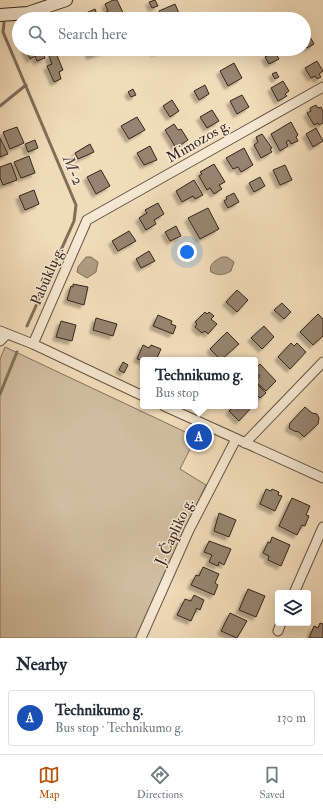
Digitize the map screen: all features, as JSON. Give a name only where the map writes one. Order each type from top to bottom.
[{"type":"main road","points":[[31,12],[66,0]]},
{"type":"main road","points":[[0,15],[12,14]]},
{"type":"street","name":"Mimozos g.","points":[[87,220],[323,87]]},
{"type":"street","name":"Pabūklų g.","points":[[33,344],[87,220]]},
{"type":"street","points":[[0,341],[4,332],[33,344],[140,395]]},
{"type":"street","points":[[245,443],[323,362]]},
{"type":"street","points":[[171,409],[323,478]]},
{"type":"street","name":"J. Čapliko g.","points":[[141,638],[189,530],[236,439]]},
{"type":"street","points":[[295,590],[323,527]]},
{"type":"shaded area","points":[[86,257],[91,257],[98,262],[96,272],[87,278],[77,272],[78,267]]},
{"type":"shaded area","points":[[222,257],[227,257],[234,262],[231,271],[221,274],[211,272],[210,269],[212,265],[215,261]]},
{"type":"shaded area","points":[[5,347],[196,437],[180,469],[206,485],[137,638],[0,638],[0,359]]},
{"type":"building","points":[[113,0],[117,0],[123,12],[106,12],[108,11],[105,4]]},
{"type":"building","points":[[155,0],[158,6],[152,8],[149,2]]},
{"type":"building","points":[[175,4],[178,12],[159,12]]},
{"type":"building","points":[[95,9],[96,12],[88,12]]},
{"type":"building","points":[[311,39],[314,44],[311,46]]},
{"type":"building","points":[[35,56],[44,56],[45,58],[37,61]]},
{"type":"building","points":[[49,56],[57,56],[63,70],[59,72],[61,79],[54,82],[47,66],[52,64]]},
{"type":"building","points":[[277,56],[279,59],[269,64],[265,57]]},
{"type":"building","points":[[317,61],[323,71],[319,74],[321,77],[317,79],[315,76],[311,78],[305,68]]},
{"type":"building","points":[[234,63],[242,78],[228,86],[220,71]]},
{"type":"building","points":[[276,72],[279,77],[275,79],[272,74]]},
{"type":"building","points":[[283,81],[289,91],[285,94],[287,96],[278,101],[271,88]]},
{"type":"building","points":[[205,85],[209,94],[199,100],[194,91]]},
{"type":"building","points":[[133,89],[136,95],[131,97],[128,92]]},
{"type":"building","points":[[242,95],[249,107],[237,114],[230,101]]},
{"type":"building","points":[[172,100],[179,111],[170,117],[163,106]]},
{"type":"building","points":[[316,105],[318,108],[321,107],[323,111],[323,123],[319,125],[318,123],[314,125],[307,113],[311,111],[310,108]]},
{"type":"building","points":[[212,110],[219,121],[207,128],[200,117]]},
{"type":"building","points":[[137,117],[145,130],[129,139],[121,126]]},
{"type":"building","points":[[291,122],[298,135],[296,137],[298,141],[291,144],[289,140],[286,142],[288,146],[280,151],[271,134]]},
{"type":"building","points":[[174,124],[178,130],[181,129],[188,140],[176,148],[165,130]]},
{"type":"building","points":[[17,127],[24,143],[10,149],[3,132]]},
{"type":"building","points":[[316,128],[323,141],[313,147],[306,134]]},
{"type":"building","points":[[262,134],[272,148],[270,149],[272,152],[261,158],[254,145],[258,142],[256,137]]},
{"type":"building","points":[[0,138],[8,154],[0,157]]},
{"type":"building","points":[[35,140],[38,148],[28,152],[25,144]]},
{"type":"building","points":[[90,144],[94,152],[78,159],[75,153]]},
{"type":"building","points":[[150,146],[157,160],[144,165],[137,153]]},
{"type":"building","points":[[244,148],[253,165],[241,172],[238,167],[233,169],[226,158]]},
{"type":"building","points":[[29,156],[35,173],[21,178],[14,162]]},
{"type":"building","points":[[11,163],[17,180],[3,185],[0,178],[0,167]]},
{"type":"building","points":[[214,164],[225,182],[219,185],[222,189],[214,194],[210,188],[207,190],[199,176],[202,174],[200,172]]},
{"type":"building","points":[[285,165],[292,180],[280,185],[273,170]]},
{"type":"building","points":[[101,170],[110,186],[96,194],[87,177]]},
{"type":"building","points":[[260,177],[265,186],[254,192],[249,183]]},
{"type":"building","points":[[194,180],[203,195],[195,199],[193,196],[182,202],[176,191]]},
{"type":"building","points":[[34,190],[39,204],[25,210],[19,196]]},
{"type":"building","points":[[234,193],[239,202],[228,208],[224,201],[227,199],[226,197]]},
{"type":"building","points":[[158,203],[164,214],[154,220],[156,224],[146,230],[139,218],[147,213],[145,210]]},
{"type":"building","points":[[208,208],[219,229],[200,239],[188,218]]},
{"type":"building","points":[[176,226],[181,236],[170,241],[165,232]]},
{"type":"building","points":[[129,231],[136,241],[118,251],[112,241]]},
{"type":"building","points":[[149,251],[155,261],[141,268],[136,259]]},
{"type":"building","points":[[73,284],[88,287],[84,305],[67,300]]},
{"type":"building","points":[[237,290],[248,300],[237,312],[226,302]]},
{"type":"building","points":[[282,303],[291,312],[284,319],[274,310]]},
{"type":"building","points":[[205,312],[207,314],[209,312],[214,316],[211,319],[217,324],[208,334],[205,331],[202,333],[195,327],[197,324],[195,322]]},
{"type":"building","points":[[318,314],[323,319],[323,336],[313,345],[300,332]]},
{"type":"building","points":[[158,315],[172,321],[171,324],[176,326],[173,334],[153,326]]},
{"type":"building","points":[[96,318],[117,324],[113,336],[93,330]]},
{"type":"building","points":[[61,321],[76,325],[72,341],[56,337]]},
{"type":"building","points":[[264,326],[274,337],[262,349],[251,338]]},
{"type":"building","points":[[227,332],[239,344],[224,357],[218,357],[210,349]]},
{"type":"building","points":[[291,343],[294,346],[297,343],[306,352],[290,369],[278,357]]},
{"type":"building","points":[[143,345],[149,348],[151,345],[161,349],[157,357],[140,357],[140,360],[137,359]]},
{"type":"building","points":[[123,362],[128,365],[124,373],[119,370]]},
{"type":"building","points":[[260,364],[276,381],[266,391],[258,384],[258,378],[260,376],[258,374],[258,366]]},
{"type":"building","points":[[258,385],[266,393],[260,398],[258,396]]},
{"type":"building","points":[[305,407],[312,413],[317,414],[319,418],[318,424],[304,437],[299,432],[289,428],[290,423]]},
{"type":"building","points":[[231,409],[250,409],[239,421],[229,411]]},
{"type":"building","points":[[266,489],[271,491],[272,489],[279,492],[278,495],[282,496],[275,511],[260,504]]},
{"type":"building","points":[[292,498],[310,506],[306,515],[309,516],[305,526],[302,525],[297,535],[279,526]]},
{"type":"building","points":[[219,513],[236,520],[229,537],[214,531]]},
{"type":"building","points":[[272,537],[290,545],[281,566],[268,560],[269,556],[263,553]]},
{"type":"building","points":[[209,541],[231,549],[224,565],[219,562],[218,566],[209,562],[212,555],[204,552]]},
{"type":"building","points":[[203,567],[219,574],[215,583],[218,585],[214,595],[191,585],[196,575],[199,576]]},
{"type":"building","points":[[248,589],[265,596],[256,617],[239,610]]},
{"type":"building","points":[[194,595],[204,600],[200,610],[197,608],[191,621],[177,615],[185,599],[191,601]]},
{"type":"building","points":[[230,613],[247,621],[237,638],[221,631]]},
{"type":"building","points":[[320,623],[323,624],[323,638],[309,638],[314,626],[318,628]]},
{"type":"waterway","name":"M-2","points":[[4,23],[3,32],[12,53]]},
{"type":"waterway","name":"M-2","points":[[13,56],[76,205],[74,221],[27,326]]},
{"type":"waterway","points":[[0,106],[26,85]]},
{"type":"waterway","name":"M-2","points":[[0,394],[17,352]]},
{"type":"place","name":"Technikumo g.","points":[[199,437]]}]
